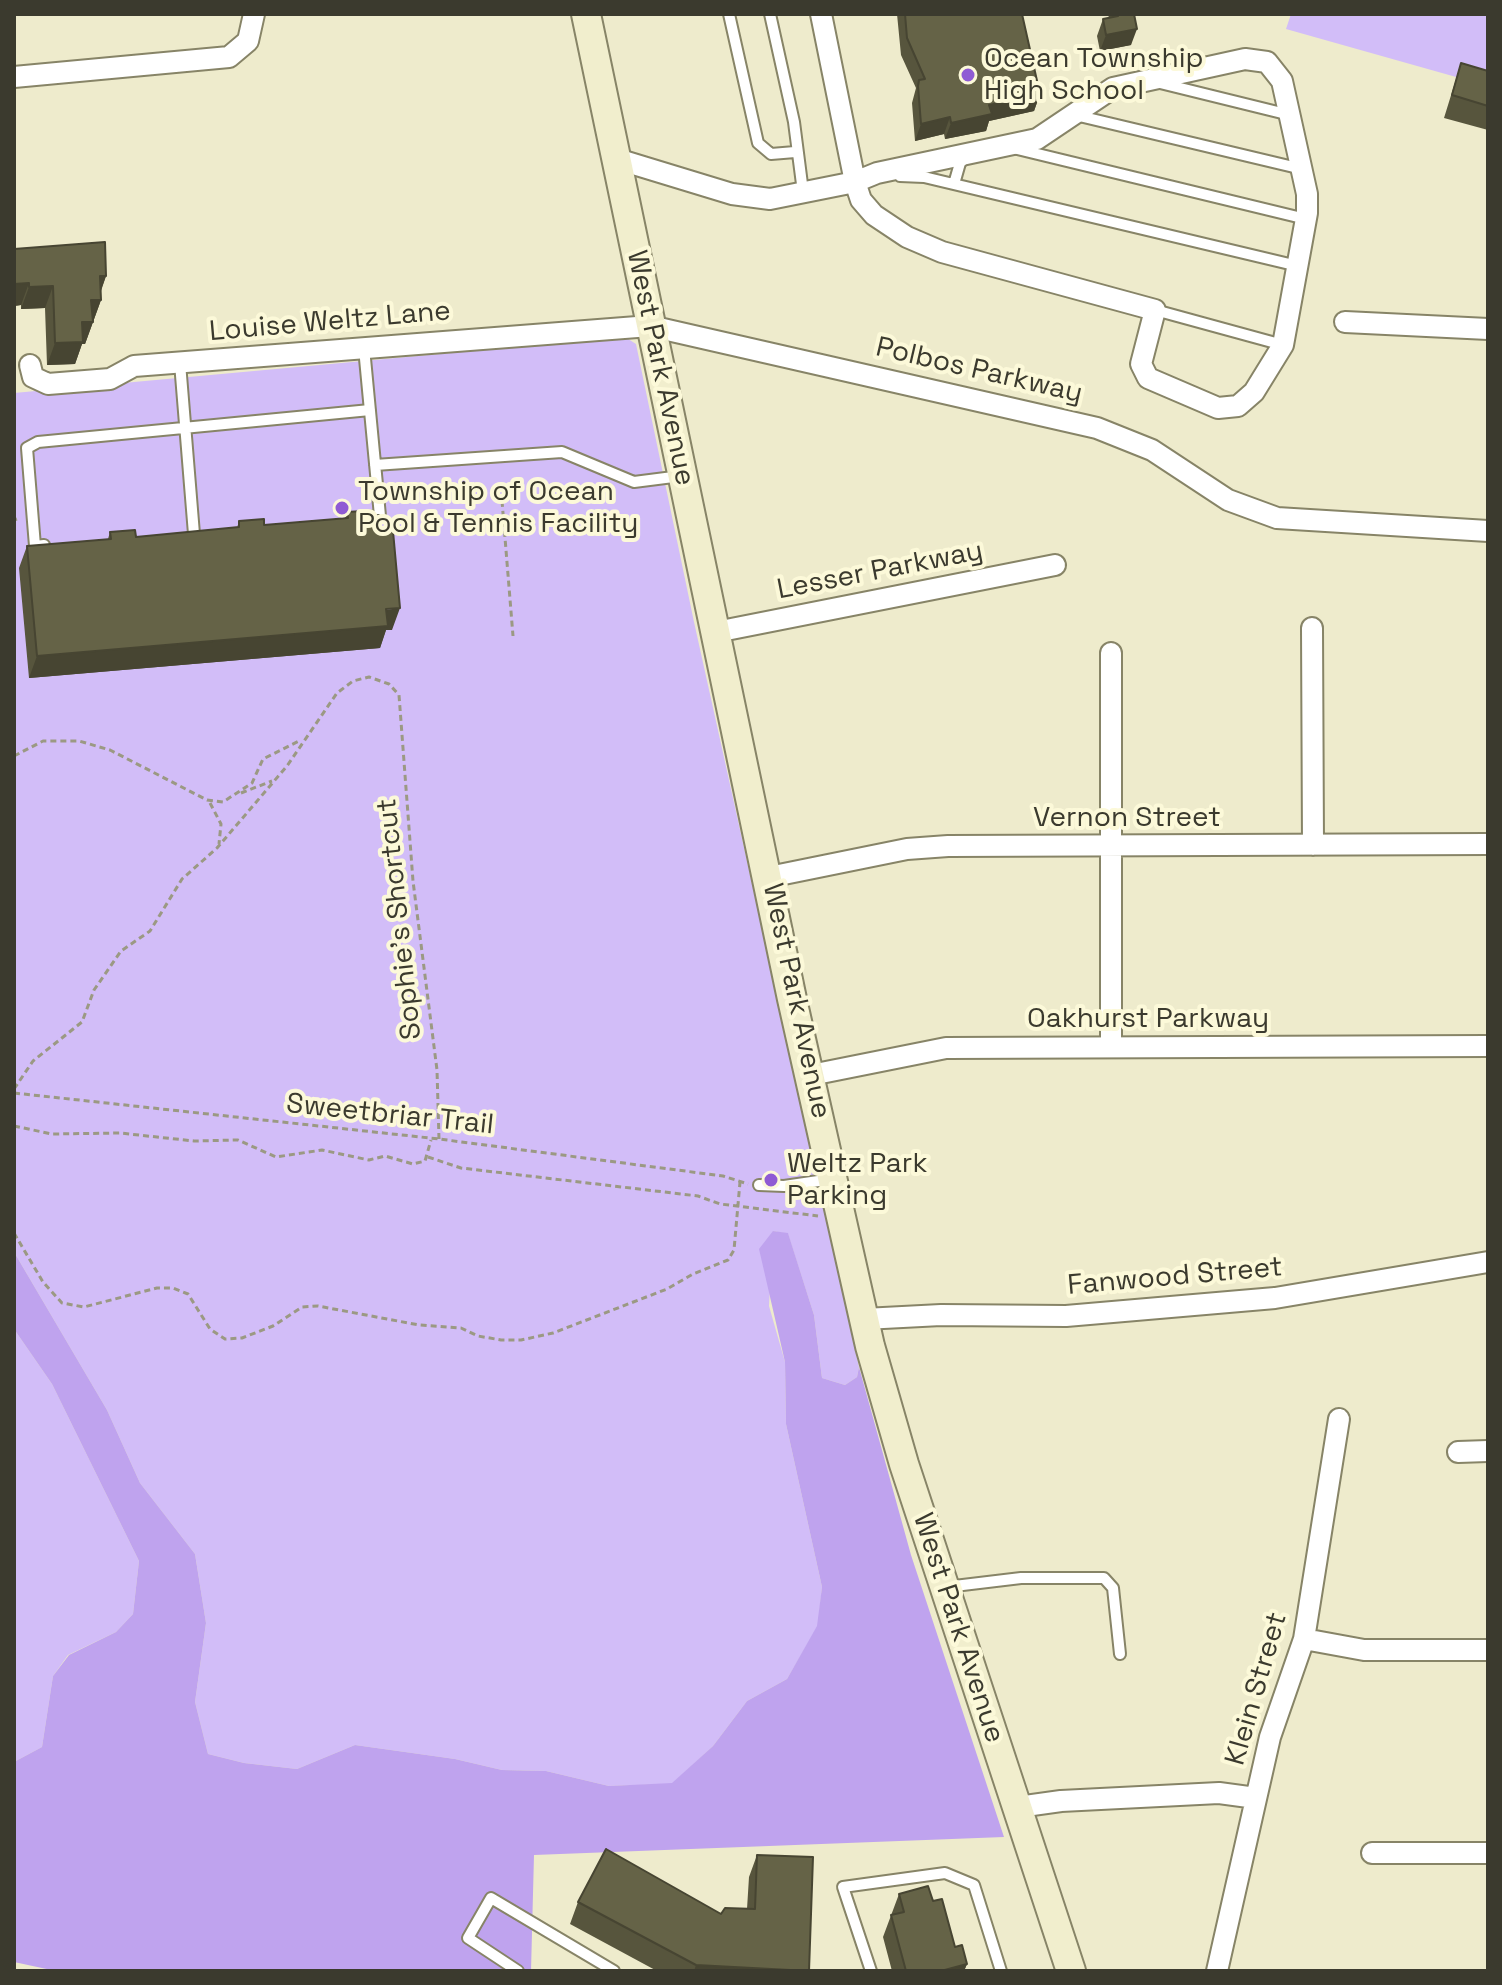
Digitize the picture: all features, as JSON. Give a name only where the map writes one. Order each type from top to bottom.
[{"type":"street","points":[[14,77],[229,57],[248,41],[254,14]]},
{"type":"street","name":"West Park Avenue","points":[[586,14],[769,877],[792,999],[864,1319],[904,1464],[1071,1971]]},
{"type":"street","points":[[617,159],[746,197],[770,199],[855,182],[877,173],[1037,139],[1105,92],[1245,59],[1261,60],[1279,73],[1307,194],[1306,219],[1283,345],[1272,368],[1247,401],[1228,409],[1209,406],[1143,372],[1155,310],[924,245],[874,215],[861,200],[855,182],[821,14]]},
{"type":"street","points":[[1345,322],[1488,329]]},
{"type":"street","name":"Louise Weltz Lane","points":[[30,365],[33,377],[48,384],[110,379],[134,366],[650,326]]},
{"type":"street","name":"Polbos Parkway","points":[[650,326],[1097,428],[1152,450],[1228,500],[1277,518],[1488,531]]},
{"type":"street","name":"Lesser Parkway","points":[[716,632],[1055,565]]},
{"type":"street","points":[[1312,628],[1313,845]]},
{"type":"street","points":[[1111,653],[1111,1047]]},
{"type":"street","name":"Vernon Street","points":[[769,877],[907,849],[1488,844]]},
{"type":"street","name":"Oakhurst Parkway","points":[[811,1075],[946,1048],[1488,1046]]},
{"type":"street","name":"Fanwood Street","points":[[864,1319],[941,1315],[1066,1316],[1275,1298],[1488,1262]]},
{"type":"street","name":"Klein Street","points":[[1217,1971],[1270,1737],[1304,1639],[1339,1419]]},
{"type":"street","points":[[1458,1452],[1488,1451]]},
{"type":"street","points":[[1304,1639],[1364,1650],[1488,1650]]},
{"type":"street","points":[[1018,1807],[1061,1801],[1219,1793],[1256,1798]]},
{"type":"street","points":[[1372,1853],[1488,1853]]},
{"type":"lane","points":[[729,14],[758,143],[771,154],[795,152]]},
{"type":"lane","points":[[770,14],[794,122],[795,152],[803,192]]},
{"type":"lane","points":[[1148,80],[1290,115]]},
{"type":"lane","points":[[1075,115],[1302,169]]},
{"type":"lane","points":[[1004,146],[1306,219]]},
{"type":"lane","points":[[954,184],[960,163],[973,152]]},
{"type":"lane","points":[[855,182],[908,176],[954,184],[1299,266]]},
{"type":"lane","points":[[1155,310],[1283,345]]},
{"type":"lane","points":[[349,519],[380,516],[364,348]]},
{"type":"lane","points":[[180,363],[194,534]]},
{"type":"lane","points":[[51,545],[35,546],[27,448],[38,442],[370,410]]},
{"type":"lane","points":[[375,465],[562,452],[634,482],[682,475]]},
{"type":"lane","points":[[178,535],[209,532]]},
{"type":"lane","points":[[759,1185],[784,1186],[834,1178]]},
{"type":"lane","points":[[944,1587],[1021,1578],[1104,1578],[1113,1588],[1120,1654]]},
{"type":"lane","points":[[871,1971],[843,1887],[945,1873],[974,1885],[1001,1971]]},
{"type":"lane","points":[[518,1971],[468,1938],[491,1898],[614,1971]]},
{"type":"path","points":[[502,501],[513,636]]},
{"type":"path","name":"Sophie's Shortcut","points":[[302,739],[337,693],[353,681],[377,678],[389,684],[399,695],[413,881],[437,1070],[439,1139]]},
{"type":"path","points":[[14,1091],[33,1061],[82,1022],[94,990],[121,951],[146,936],[182,879],[217,848],[275,780],[302,739]]},
{"type":"path","points":[[14,756],[43,741],[79,741],[110,750],[207,800],[223,802],[257,778],[263,759],[302,739]]},
{"type":"path","points":[[237,794],[275,780]]},
{"type":"path","points":[[207,800],[221,824],[217,848]]},
{"type":"path","name":"Sweetbriar Trail","points":[[14,1091],[439,1139],[723,1176],[759,1185]]},
{"type":"path","points":[[14,1126],[52,1134],[120,1133],[194,1141],[238,1140],[276,1157],[313,1149],[369,1160],[385,1156],[413,1164],[421,1164],[428,1157],[431,1139]]},
{"type":"path","points":[[428,1157],[461,1168],[698,1196],[720,1204],[818,1216]]},
{"type":"path","points":[[14,1233],[43,1282],[66,1305],[90,1306],[166,1287],[188,1294],[210,1329],[225,1339],[242,1338],[273,1326],[302,1307],[318,1306],[419,1325],[461,1328],[478,1336],[512,1341],[535,1338],[580,1323],[720,1265],[734,1250],[740,1182]]},
{"type":"shaded area","points":[[1291,14],[1488,14],[1488,86],[1286,29]]},
{"type":"shaded area","points":[[625,337],[636,344],[694,622],[859,1367],[857,1377],[845,1385],[822,1378],[814,1315],[788,1234],[773,1231],[769,1306],[785,1362],[786,1424],[822,1587],[818,1626],[787,1679],[747,1701],[713,1746],[672,1784],[609,1786],[546,1771],[502,1770],[455,1759],[355,1745],[297,1769],[244,1763],[208,1754],[195,1702],[206,1623],[195,1554],[140,1483],[107,1410],[14,1252],[14,393]]},
{"type":"shaded area","points":[[773,1231],[788,1233],[814,1315],[822,1378],[845,1385],[857,1377],[859,1367],[911,1555],[1004,1837],[534,1855],[531,1971],[56,1971],[14,1962],[14,1762],[42,1747],[53,1676],[69,1655],[116,1632],[133,1614],[139,1561],[52,1384],[14,1329],[14,1252],[107,1410],[140,1483],[195,1554],[206,1623],[195,1702],[208,1754],[244,1763],[297,1769],[355,1745],[455,1759],[502,1770],[546,1771],[609,1786],[672,1783],[713,1746],[747,1701],[787,1679],[817,1626],[822,1587],[786,1424],[785,1362],[759,1249]]},
{"type":"shaded area","points":[[14,1329],[52,1384],[139,1561],[133,1614],[116,1632],[68,1655],[53,1676],[42,1747],[14,1762]]},
{"type":"building","name":"Ocean Township High School","points":[[905,14],[1022,14],[1040,94],[989,105],[992,114],[951,123],[950,117],[921,124],[918,86],[919,80],[925,79],[907,38]]},
{"type":"building","points":[[1118,14],[1134,14],[1137,29],[1106,35],[1103,19]]},
{"type":"building","points":[[1461,63],[1488,71],[1488,106],[1452,95]]},
{"type":"building","points":[[105,242],[106,276],[100,276],[101,300],[91,300],[93,322],[82,322],[83,342],[55,343],[53,286],[14,284],[14,249]]},
{"type":"building","points":[[363,511],[363,517],[379,515],[380,532],[393,531],[400,608],[386,609],[388,626],[37,656],[27,546],[111,539],[110,532],[135,530],[136,537],[239,527],[239,521],[264,519],[264,525],[348,518],[347,512]]},
{"type":"building","points":[[606,1849],[721,1914],[725,1908],[755,1909],[757,1855],[813,1857],[809,1971],[696,1965],[578,1902]]},
{"type":"building","points":[[928,1886],[933,1901],[942,1899],[955,1947],[962,1945],[967,1964],[941,1971],[906,1971],[891,1915],[904,1912],[899,1894]]},
{"type":"place","name":"Ocean Township High School","points":[[968,75]]},
{"type":"place","name":"Township of Ocean Pool & Tennis Facility","points":[[342,508]]},
{"type":"place","name":"Weltz Park Parking","points":[[771,1180]]}]
